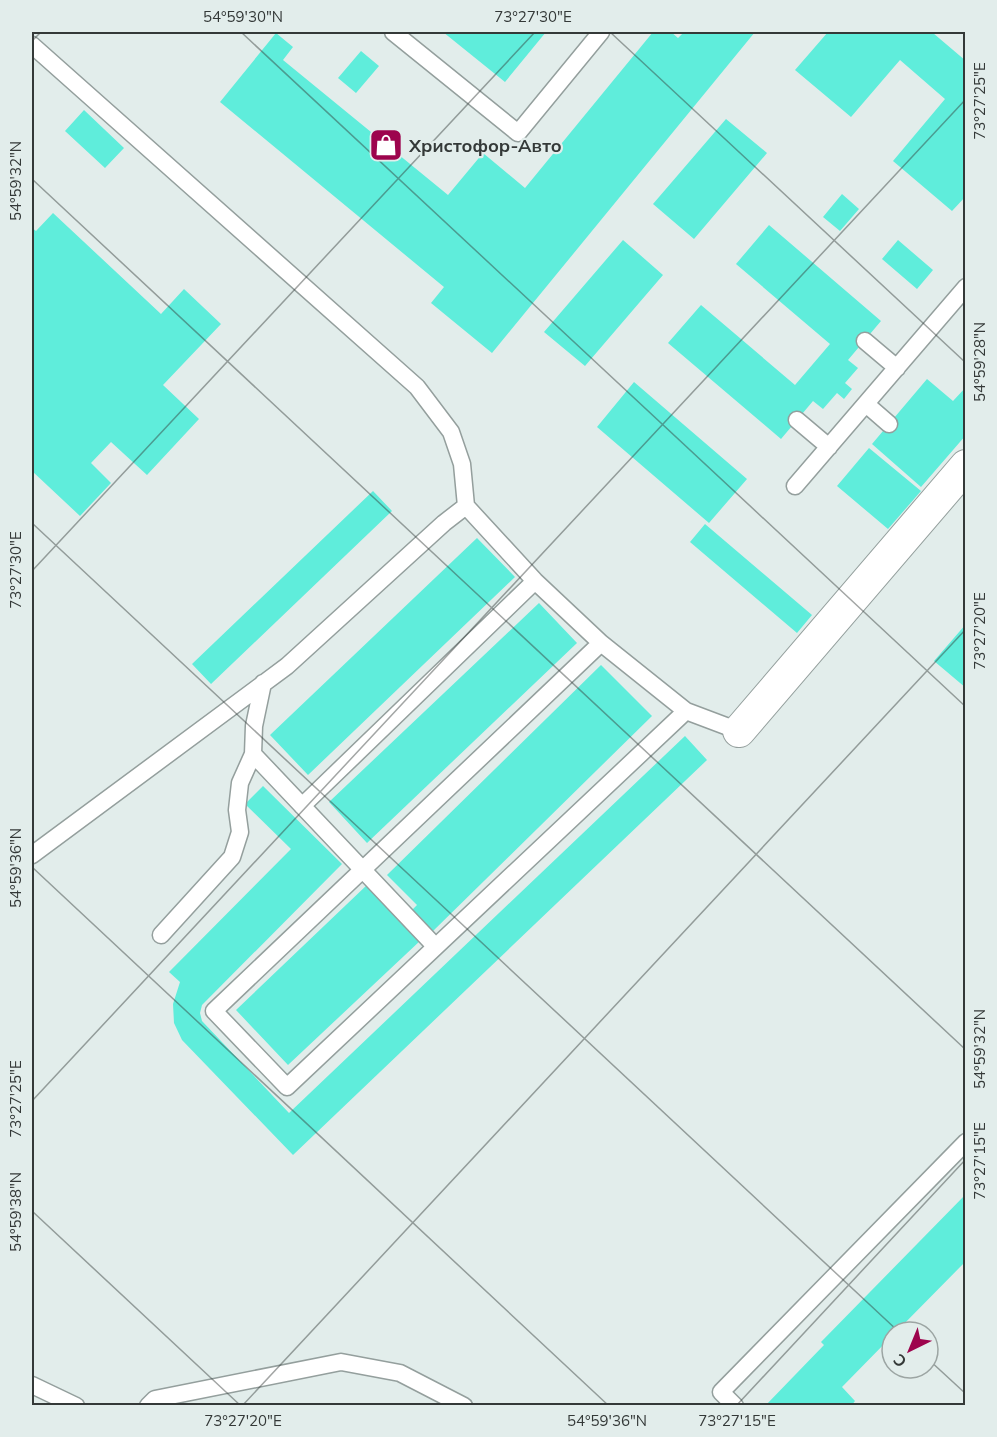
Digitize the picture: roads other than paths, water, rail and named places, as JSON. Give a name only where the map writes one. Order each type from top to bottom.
[{"type":"street","points":[[739,731],[953,470]]},
{"type":"lane","points":[[393,32],[518,133],[601,32]]},
{"type":"lane","points":[[32,45],[417,387],[451,432],[462,464],[466,506],[535,581],[601,643],[686,711],[739,731]]},
{"type":"lane","points":[[795,486],[966,287]]},
{"type":"lane","points":[[865,341],[897,368]]},
{"type":"lane","points":[[866,404],[889,424]]},
{"type":"lane","points":[[797,420],[829,447]]},
{"type":"lane","points":[[32,855],[287,666],[444,523],[466,506]]},
{"type":"lane","points":[[302,806],[535,581]]},
{"type":"lane","points":[[601,643],[214,1011],[287,1087],[435,945],[686,711]]},
{"type":"lane","points":[[161,935],[232,857],[240,832],[237,810],[240,783],[253,754],[254,726],[263,683]]},
{"type":"lane","points":[[253,754],[435,945]]},
{"type":"lane","points":[[735,1406],[721,1392],[966,1142]]},
{"type":"lane","points":[[148,1406],[155,1399],[341,1362],[400,1373],[464,1406]]},
{"type":"lane","points":[[32,1385],[56,1402],[76,1406]]},
{"type":"place","name":"Христофор-Авто","points":[[386,145]]}]
